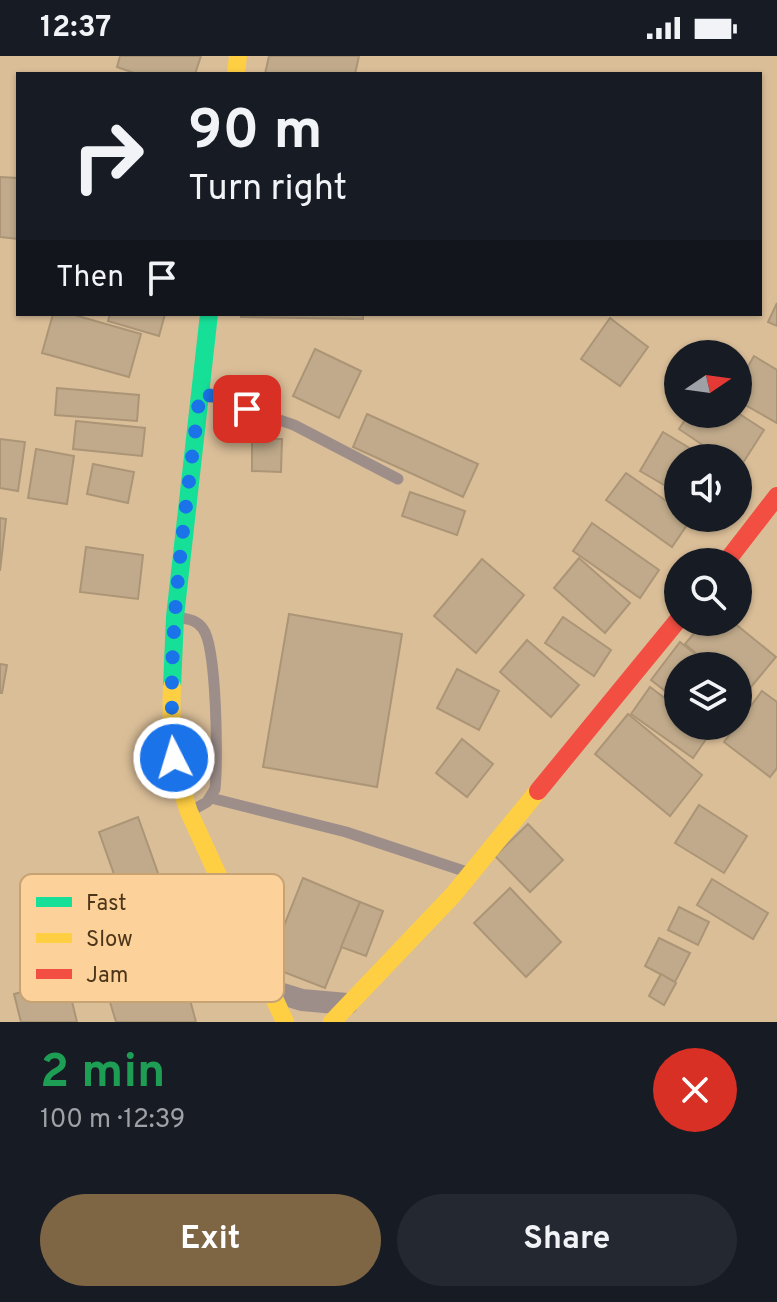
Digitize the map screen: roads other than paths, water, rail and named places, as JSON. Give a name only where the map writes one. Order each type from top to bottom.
[{"type":"street","points":[[209,316],[175,617],[171,718],[179,784],[218,874]]},
{"type":"street","points":[[737,548],[777,496]]},
{"type":"street","points":[[332,1022],[453,895],[665,636]]},
{"type":"street","points":[[284,994],[302,1000],[347,1004]]},
{"type":"street","points":[[277,1002],[285,1022]]},
{"type":"lane","points":[[200,392],[294,425],[398,479]]},
{"type":"lane","points":[[175,617],[195,621],[202,626],[209,642],[216,777],[211,798],[189,812]]},
{"type":"lane","points":[[211,798],[346,832],[470,874]]}]
